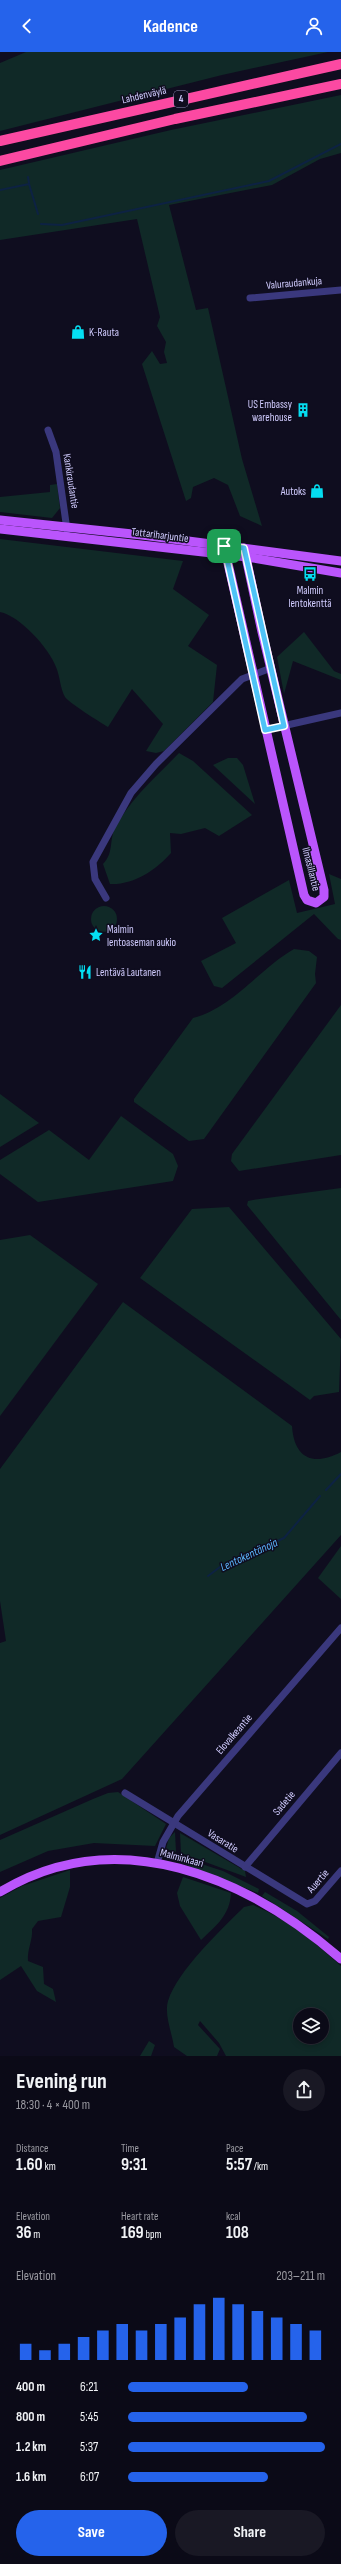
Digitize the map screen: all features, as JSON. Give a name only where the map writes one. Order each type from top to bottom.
[{"type":"highway","points":[[302,71],[341,60]]},
{"type":"highway","name":"Lahdenväylä","points":[[0,141],[302,71],[341,64]]},
{"type":"highway","name":"4","points":[[0,161],[254,102],[341,84]]},
{"type":"highway","points":[[254,102],[341,88]]},
{"type":"main road","name":"Tattariharjuntie","points":[[0,520],[68,532],[226,555],[245,553],[341,560]]},
{"type":"main road","name":"Tattariharjuntie","points":[[0,529],[68,532],[224,546],[245,553],[341,574]]},
{"type":"main road","name":"Ilmasillantie","points":[[224,546],[304,895],[310,902],[316,903],[324,897],[324,890],[284,726],[245,553]]},
{"type":"main road","name":"Malminkaari","points":[[0,1892],[32,1875],[75,1862],[129,1859],[157,1863],[205,1876],[250,1894],[296,1923],[341,1959]]},
{"type":"street","name":"Valuraudankuja","points":[[250,298],[341,290]]},
{"type":"street","name":"Kankiraudantie","points":[[48,430],[56,452],[68,532]]},
{"type":"street","points":[[106,898],[95,879],[93,862],[131,793],[156,764],[242,679],[271,668]]},
{"type":"street","points":[[265,730],[341,713]]},
{"type":"street","name":"Elovalkeantie","points":[[157,1863],[161,1846],[173,1824],[341,1629]]},
{"type":"street","name":"Sadetie","points":[[245,1868],[341,1753]]},
{"type":"street","name":"Vasaratie","points":[[125,1793],[305,1904],[312,1905]]},
{"type":"street","name":"Auertie","points":[[312,1905],[341,1871]]},
{"type":"green space","points":[[26,52],[328,52],[222,75],[0,131],[0,63]]},
{"type":"green space","points":[[341,95],[341,153],[320,159],[272,185],[169,205],[196,310],[208,308],[242,459],[262,526],[240,516],[228,485],[214,478],[193,487],[191,498],[186,501],[142,364],[152,351],[160,364],[167,363],[164,352],[166,342],[157,326],[160,317],[137,219],[0,240],[0,170],[171,130]]},
{"type":"green space","points":[[57,484],[60,508],[52,518],[0,512],[0,497],[50,492],[50,485]]},
{"type":"green space","points":[[0,539],[183,561],[173,589],[209,615],[188,646],[217,665],[213,702],[164,751],[156,753],[146,751],[163,724],[132,689],[108,727],[72,704],[65,697],[56,667],[40,642],[25,626],[8,615],[0,612]]},
{"type":"green space","points":[[304,632],[334,671],[341,674],[341,680],[293,661],[284,694],[277,657]]},
{"type":"green space","points":[[179,753],[193,761],[252,815],[219,836],[205,828],[181,834],[170,833],[171,853],[159,865],[136,879],[119,884],[110,884],[103,864],[109,855],[115,828],[121,817],[136,797]]},
{"type":"green space","points":[[228,758],[237,758],[243,765],[255,804],[213,765]]},
{"type":"green space","points":[[329,874],[341,879],[341,940],[338,939],[314,914],[222,988],[214,986],[201,961],[236,943],[222,918],[289,880],[297,913],[335,904]]},
{"type":"green space","points":[[104,906],[113,910],[117,919],[113,928],[104,932],[95,928],[91,919],[95,910]]},
{"type":"green space","points":[[294,949],[309,951],[317,957],[315,974],[316,983],[204,1139],[189,1141],[134,1102],[134,1099],[193,1018],[221,1006],[281,957]]},
{"type":"green space","points":[[341,1005],[341,1155],[239,1171],[231,1161],[232,1154]]},
{"type":"green space","points":[[0,1094],[39,1123],[0,1147]]},
{"type":"green space","points":[[121,1116],[173,1154],[178,1166],[173,1181],[38,1202],[0,1174],[0,1160],[49,1130],[89,1160]]},
{"type":"green space","points":[[341,1188],[341,1320],[247,1205],[248,1201],[253,1200]]},
{"type":"green space","points":[[229,1207],[341,1339],[339,1392],[314,1396],[310,1400],[140,1278],[192,1209]]},
{"type":"green space","points":[[30,1235],[98,1284],[0,1416],[0,1240]]},
{"type":"green space","points":[[123,1302],[292,1426],[297,1446],[307,1457],[322,1459],[331,1457],[341,1452],[341,1535],[122,1779],[0,1835],[0,1643],[6,1641],[0,1601],[0,1469]]},
{"type":"green space","points":[[341,1546],[341,1599],[318,1578]]},
{"type":"green space","points":[[118,1792],[166,1824],[155,1846],[94,1843],[48,1851],[0,1872],[0,1840],[93,1799],[108,1793]]},
{"type":"green space","points":[[175,1832],[176,1852],[166,1849],[169,1838]]},
{"type":"green space","points":[[180,1833],[245,1871],[246,1877],[181,1853]]},
{"type":"green space","points":[[183,1858],[223,1871],[259,1889],[258,1893],[182,1863]]},
{"type":"green space","points":[[70,1870],[70,1887],[61,1917],[38,1921],[32,1929],[32,1937],[28,1952],[28,1961],[43,1967],[44,1984],[53,1989],[56,2002],[37,1991],[21,1966],[0,1980],[0,1898],[22,1886]]},
{"type":"green space","points":[[183,1877],[231,1893],[228,1908],[225,1914],[217,1925],[201,1940],[180,1906],[177,1893]]},
{"type":"green space","points":[[265,1892],[297,1911],[329,1937],[328,1939],[262,1896]]},
{"type":"green space","points":[[253,1905],[265,1910],[300,1931],[341,1966],[341,2056],[226,2056],[219,2043],[200,2021],[198,2025],[220,2049],[217,2056],[187,2056],[174,2047],[167,2012],[168,2001],[173,1989],[190,1964],[244,1907]]},
{"type":"green space","points":[[149,2041],[155,2045],[151,2056],[140,2056]]},
{"type":"waterway","points":[[41,224],[62,225],[269,181],[341,144]]},
{"type":"waterway","points":[[28,177],[29,183]]},
{"type":"waterway","points":[[0,190],[29,184],[38,214]]},
{"type":"waterway","name":"Lentokentänoja","points":[[326,1490],[341,1474]]},
{"type":"waterway","name":"Lentokentänoja","points":[[208,1576],[220,1567],[284,1538],[320,1496]]},
{"type":"place","name":"K-Rauta","points":[[78,332]]},
{"type":"place","name":"US Embassy warehouse","points":[[303,410]]},
{"type":"place","name":"Autoks","points":[[317,491]]},
{"type":"place","name":"Malmin lentokenttä","points":[[310,574]]},
{"type":"place","name":"Malmin lentoaseman aukio","points":[[96,935]]},
{"type":"place","name":"Lentävä Lautanen","points":[[85,972]]},
{"type":"route","points":[[224,546],[244,548],[284,726],[265,730],[224,546]]}]
